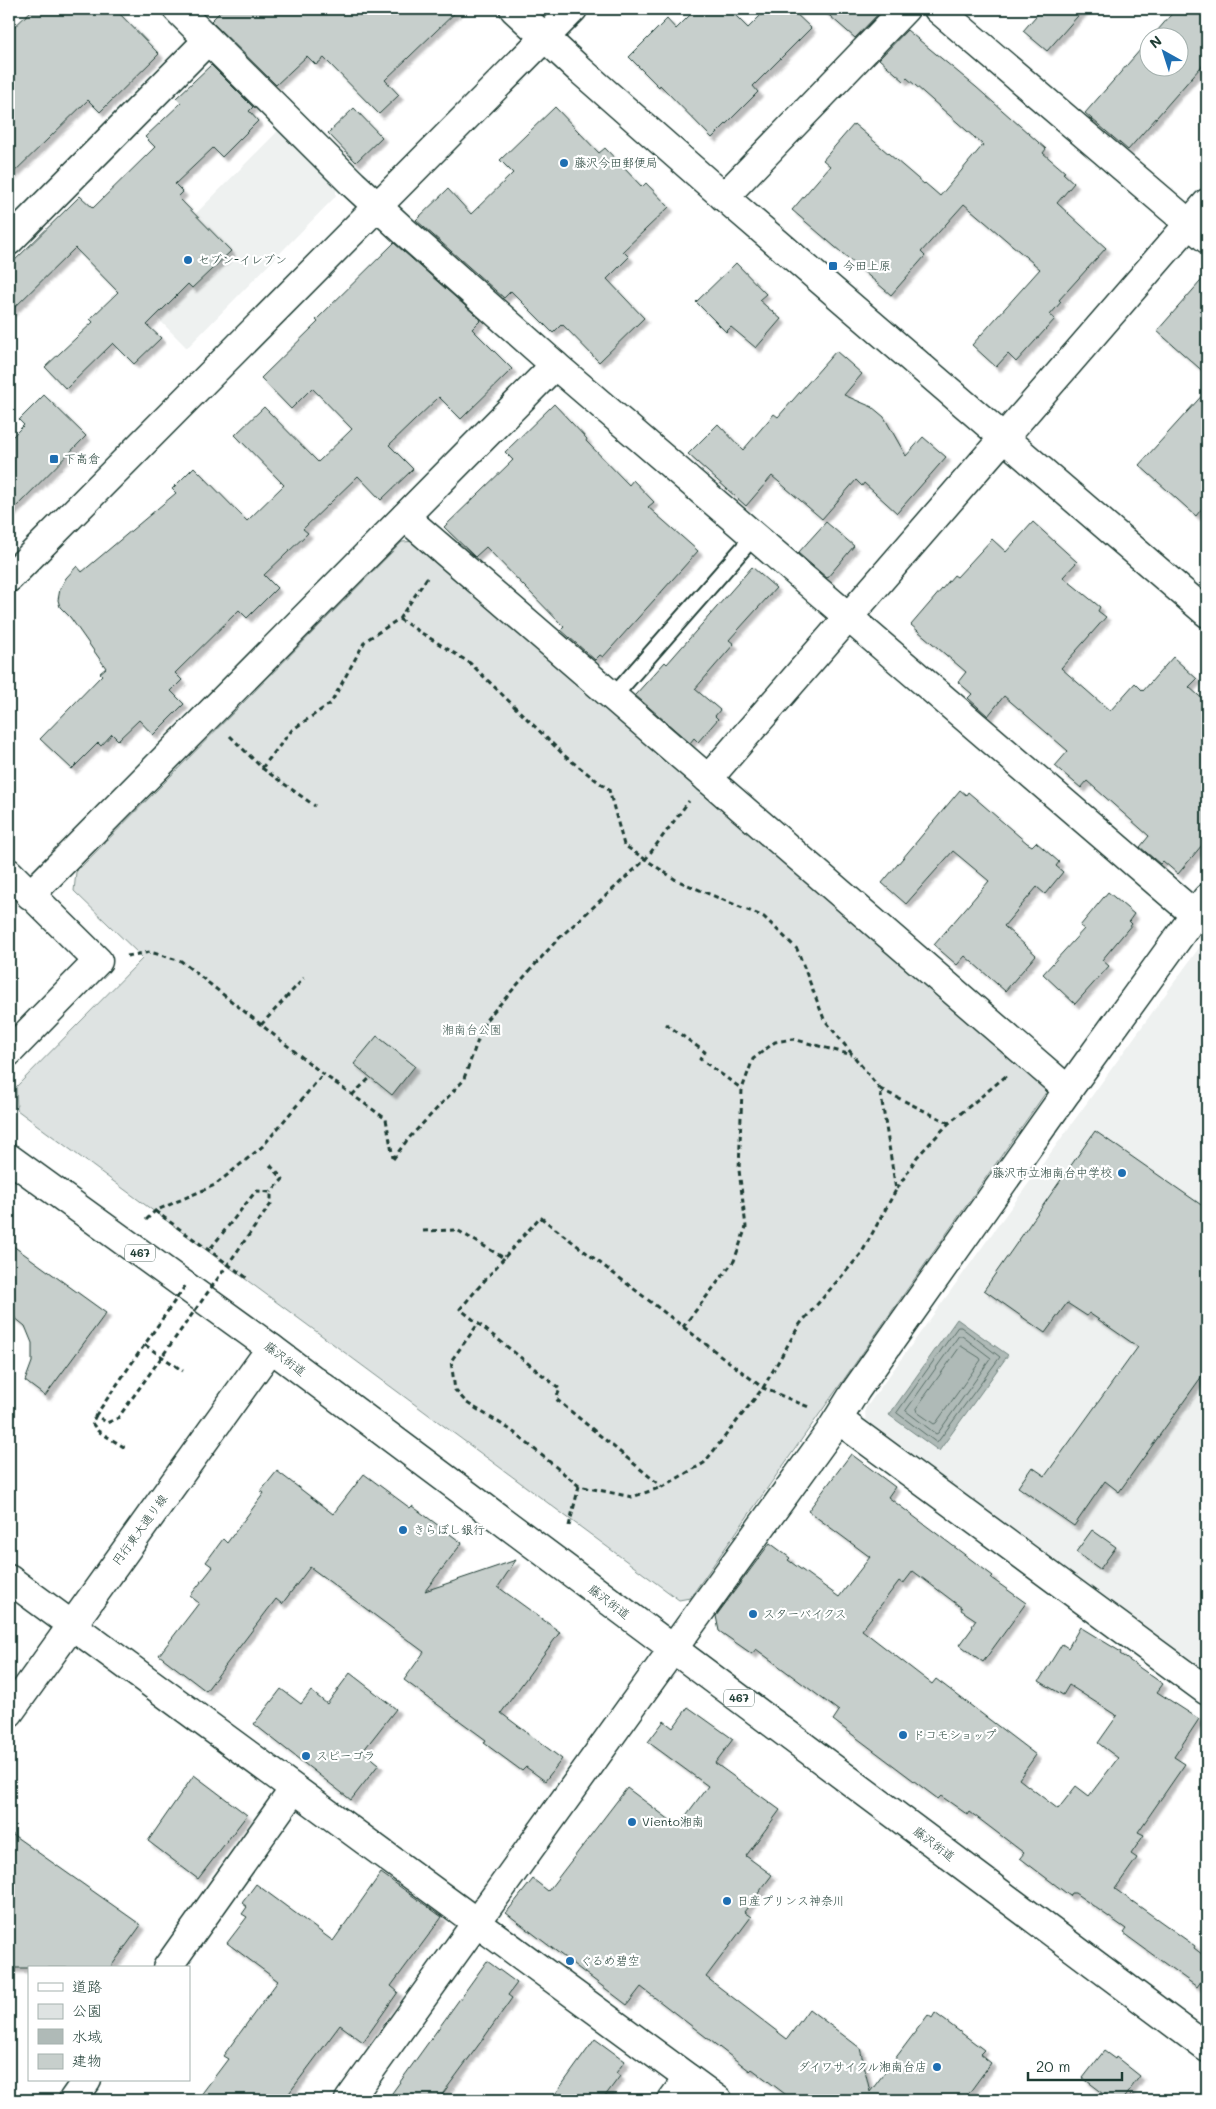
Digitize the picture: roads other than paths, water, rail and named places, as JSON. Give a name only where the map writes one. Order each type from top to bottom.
[{"type":"main road","points":[[177,9],[376,206],[555,364],[848,618],[1201,906],[1068,1090],[856,1390],[827,1414],[673,1650],[349,2100]]},
{"type":"main road","points":[[514,9],[724,197],[1207,613]]},
{"type":"main road","points":[[9,578],[573,9]]},
{"type":"main road","points":[[724,197],[905,9]]},
{"type":"main road","points":[[938,9],[1198,232]]},
{"type":"main road","points":[[9,241],[208,40]]},
{"type":"main road","points":[[701,788],[1004,438],[1198,232],[1207,203]]},
{"type":"main road","points":[[30,895],[555,364]]},
{"type":"main road","points":[[404,517],[612,698],[701,788],[1068,1090]]},
{"type":"main road","points":[[9,873],[98,961],[9,1052]]},
{"type":"main road","name":"藤沢街道","points":[[9,1158],[271,1348],[1207,2048]]},
{"type":"main road","name":"円行東大通り線","points":[[9,1712],[271,1348]]},
{"type":"main road","points":[[827,1414],[1207,1691]]},
{"type":"main road","points":[[9,1579],[718,2100]]},
{"type":"main road","points":[[168,1966],[294,1789]]},
{"type":"main road","points":[[672,2100],[688,2078]]},
{"type":"main road","points":[[73,2100],[86,2082]]},
{"type":"lane","points":[[612,698],[754,536]]},
{"type":"water","points":[[957,1319],[1008,1355],[939,1451],[889,1415]]},
{"type":"place","name":"藤沢今田郵便局","points":[[564,163]]},
{"type":"place","name":"セブン-イレブン","points":[[188,260]]},
{"type":"place","name":"今田上原","points":[[833,266]]},
{"type":"place","name":"下高倉","points":[[54,459]]},
{"type":"place","name":"藤沢市立湘南台中学校","points":[[1122,1173]]},
{"type":"place","name":"きらぼし銀行","points":[[403,1530]]},
{"type":"place","name":"スターバイクス","points":[[753,1614]]},
{"type":"place","name":"ドコモショップ","points":[[903,1735]]},
{"type":"place","name":"スピーゴラ","points":[[306,1756]]},
{"type":"place","name":"Viento湘南","points":[[632,1822]]},
{"type":"place","name":"日産プリンス神奈川","points":[[727,1901]]},
{"type":"place","name":"ぐるめ碧空","points":[[570,1961]]},
{"type":"place","name":"ダイワサイクル湘南台店","points":[[937,2067]]},
{"type":"park label","name":"湘南台公園","points":[[472,1030]]}]
